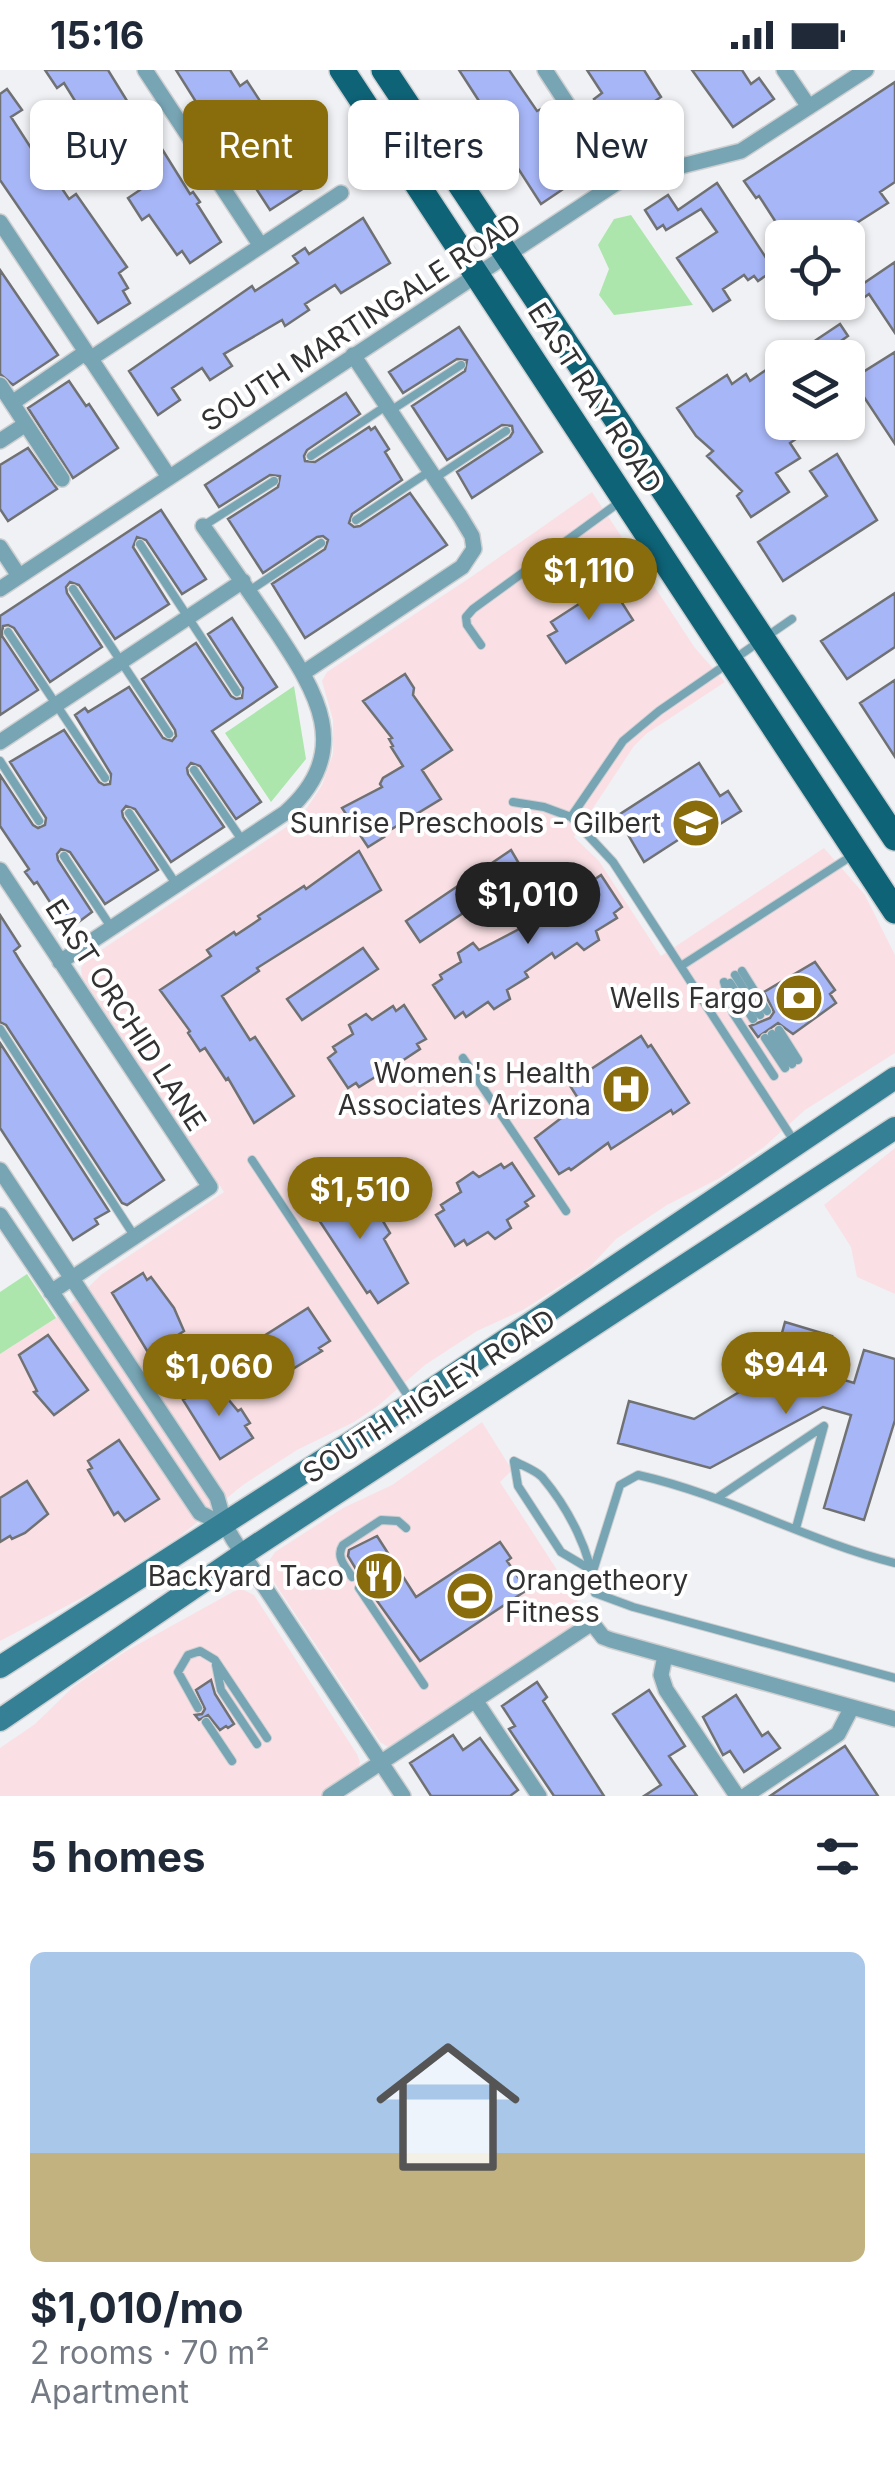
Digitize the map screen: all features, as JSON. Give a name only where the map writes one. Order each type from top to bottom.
[{"type":"main road","name":"EAST RAY ROAD","points":[[342,70],[895,911]]},
{"type":"main road","name":"EAST RAY ROAD","points":[[384,70],[895,838]]},
{"type":"main road","name":"SOUTH HIGLEY ROAD","points":[[0,1720],[412,1402],[895,1078]]},
{"type":"main road","name":"SOUTH HIGLEY ROAD","points":[[0,1667],[233,1539],[624,1305],[895,1128]]},
{"type":"main road","points":[[603,1275],[624,1305]]},
{"type":"street","points":[[144,70],[261,246]]},
{"type":"street","points":[[545,70],[565,100]]},
{"type":"street","points":[[784,70],[809,108]]},
{"type":"street","name":"SOUTH MARTINGALE ROAD","points":[[684,166],[732,154],[866,70]]},
{"type":"street","name":"SOUTH MARTINGALE ROAD","points":[[0,589],[606,190]]},
{"type":"street","points":[[12,402],[341,193]]},
{"type":"street","points":[[0,222],[169,477]]},
{"type":"street","points":[[303,673],[462,567],[473,553],[470,532],[353,356]]},
{"type":"street","points":[[0,385],[62,479]]},
{"type":"street","points":[[0,441],[26,424]]},
{"type":"street","points":[[60,962],[292,807],[312,778],[321,754],[323,727],[318,701],[204,526]]},
{"type":"street","points":[[0,546],[20,576]]},
{"type":"street","points":[[0,742],[188,618],[246,586]]},
{"type":"street","name":"EAST ORCHID LANE","points":[[0,870],[210,1188],[136,1237]]},
{"type":"street","points":[[0,1170],[217,1496],[233,1539],[403,1796]]},
{"type":"street","points":[[0,1215],[200,1513],[233,1539]]},
{"type":"street","points":[[52,1292],[136,1237]]},
{"type":"street","points":[[330,1796],[592,1623],[602,1637],[895,1720]]},
{"type":"street","points":[[665,1656],[662,1675],[666,1690],[736,1796]]},
{"type":"street","points":[[474,1700],[539,1796]]},
{"type":"street","points":[[744,1796],[838,1734],[852,1708]]},
{"type":"lane","points":[[311,456],[461,365]]},
{"type":"lane","points":[[356,520],[506,431]]},
{"type":"lane","points":[[204,526],[274,481]]},
{"type":"lane","points":[[481,646],[467,624],[466,617],[473,609],[625,498]]},
{"type":"lane","points":[[140,544],[236,692]]},
{"type":"lane","points":[[246,586],[321,544]]},
{"type":"lane","points":[[73,589],[169,734]]},
{"type":"lane","points":[[572,818],[623,741],[659,711],[792,620]]},
{"type":"lane","points":[[8,632],[105,778]]},
{"type":"lane","points":[[0,761],[39,820]]},
{"type":"lane","points":[[194,770],[242,841]]},
{"type":"lane","points":[[512,802],[544,806],[572,818],[613,862],[796,1144]]},
{"type":"lane","points":[[129,812],[177,885]]},
{"type":"lane","points":[[681,966],[856,852]]},
{"type":"lane","points":[[64,856],[112,927]]},
{"type":"lane","points":[[732,977],[760,1015],[732,977]]},
{"type":"lane","points":[[732,977],[733,1013],[774,1076]]},
{"type":"lane","points":[[0,1029],[136,1237]]},
{"type":"lane","points":[[792,1064],[772,1034],[792,1064]]},
{"type":"lane","points":[[463,1058],[566,1211]]},
{"type":"lane","points":[[252,1160],[412,1402]]},
{"type":"lane","points":[[716,1498],[824,1426],[796,1528]]},
{"type":"lane","points":[[592,1572],[561,1552],[518,1486],[514,1461],[540,1474],[581,1538],[592,1572],[595,1593],[633,1607],[895,1678]]},
{"type":"lane","points":[[592,1572],[620,1485],[638,1475],[716,1498],[848,1550],[895,1563]]},
{"type":"lane","points":[[543,1524],[564,1511]]},
{"type":"lane","points":[[352,1578],[341,1559],[343,1545],[381,1520],[398,1521],[406,1528]]},
{"type":"lane","points":[[359,1588],[424,1686]]},
{"type":"lane","points":[[198,1708],[180,1680],[180,1665],[194,1652],[208,1654],[215,1660],[267,1738]]},
{"type":"lane","points":[[215,1660],[222,1690],[256,1744]]},
{"type":"lane","points":[[206,1722],[232,1761]]},
{"type":"shaded area","points":[[592,492],[695,648],[725,682],[634,746],[574,837],[599,861],[661,956],[824,848],[865,895],[895,955],[895,1053],[805,1110],[764,1147],[718,1179],[667,1205],[616,1239],[590,1267],[425,1365],[379,1405],[243,1485],[179,1537],[93,1592],[0,1641],[0,1354],[56,1318],[102,1274],[224,1192],[82,977],[81,968],[86,960],[291,824],[307,808],[322,785],[333,754],[333,720],[322,681],[327,672]]},
{"type":"shaded area","points":[[895,1148],[895,1294],[857,1277],[851,1247],[824,1205]]},
{"type":"shaded area","points":[[482,1422],[512,1470],[500,1482],[589,1619],[388,1747],[380,1742],[270,1576],[267,1564],[275,1552],[343,1508],[392,1485]]},
{"type":"shaded area","points":[[240,1588],[254,1595],[357,1754],[360,1762],[356,1773],[321,1796],[0,1796],[0,1748],[35,1724],[73,1687],[126,1651]]},
{"type":"green space","points":[[631,215],[693,305],[614,315],[599,295],[609,269],[598,245],[614,219]]},
{"type":"green space","points":[[294,686],[306,759],[271,802],[225,733]]},
{"type":"green space","points":[[27,1274],[56,1318],[0,1354],[0,1292]]},
{"type":"building","points":[[45,70],[108,70],[126,100],[74,100],[64,83],[57,88]]},
{"type":"building","points":[[176,70],[230,70],[240,86],[247,81],[259,100],[195,100]]},
{"type":"building","points":[[459,70],[509,70],[539,110],[539,190],[562,190],[541,204],[519,170],[519,100],[478,100]]},
{"type":"building","points":[[587,70],[644,70],[661,97],[595,100],[602,93]]},
{"type":"building","points":[[692,70],[742,70],[751,84],[759,78],[774,99],[733,127]]},
{"type":"building","points":[[895,82],[895,182],[880,192],[888,203],[861,220],[774,220],[744,181]]},
{"type":"building","points":[[7,89],[22,110],[11,117],[30,146],[30,190],[63,190],[69,199],[76,194],[127,267],[119,273],[128,288],[123,291],[130,303],[98,323],[0,180],[0,94]]},
{"type":"building","points":[[163,151],[183,183],[183,190],[193,192],[221,242],[190,263],[182,251],[177,255],[149,215],[142,220],[128,198],[140,190],[163,190]]},
{"type":"building","points":[[717,183],[765,256],[765,276],[758,281],[754,276],[748,280],[744,275],[723,289],[730,300],[713,311],[677,258],[717,232],[701,209],[666,230],[663,225],[657,229],[645,210],[668,195],[678,210]]},
{"type":"building","points":[[257,190],[301,190],[270,210]]},
{"type":"building","points":[[363,218],[390,263],[341,293],[335,285],[305,304],[309,310],[285,326],[282,320],[224,354],[232,366],[210,380],[202,368],[172,388],[180,400],[158,415],[129,371],[252,286],[255,291],[298,263],[293,256],[305,248],[309,254]]},
{"type":"building","points":[[895,262],[895,333],[869,294],[865,297],[865,282]]},
{"type":"building","points":[[0,270],[58,355],[13,385],[0,374]]},
{"type":"building","points":[[840,324],[848,336],[842,340],[816,340]]},
{"type":"building","points":[[459,327],[542,452],[472,498],[457,472],[510,437],[512,426],[502,425],[447,460],[412,406],[465,371],[467,360],[457,359],[403,393],[389,372]]},
{"type":"building","points":[[895,352],[895,444],[865,399],[865,371]]},
{"type":"building","points":[[765,371],[765,440],[794,440],[790,443],[800,458],[776,473],[789,492],[751,517],[737,496],[742,491],[707,456],[713,451],[696,436],[677,408],[727,375],[732,384],[746,374],[750,381]]},
{"type":"building","points":[[69,381],[118,448],[73,478],[28,408]]},
{"type":"building","points":[[346,393],[360,414],[307,450],[305,461],[315,462],[369,427],[375,427],[402,480],[352,514],[349,523],[360,526],[410,493],[447,545],[305,638],[272,584],[325,549],[328,540],[317,537],[263,573],[228,519],[278,487],[280,476],[270,475],[219,507],[205,485]]},
{"type":"building","points":[[28,448],[57,489],[8,521],[0,509],[0,465]]},
{"type":"building","points":[[837,454],[877,520],[783,581],[758,542],[827,496],[810,471]]},
{"type":"building","points":[[161,510],[206,579],[182,594],[146,540],[137,537],[133,547],[169,604],[115,639],[79,585],[70,582],[67,593],[102,647],[50,682],[14,628],[3,626],[2,636],[38,690],[0,715],[0,616]]},
{"type":"building","points":[[610,584],[633,620],[566,663],[548,636],[557,631],[551,622]]},
{"type":"building","points":[[895,593],[895,647],[847,679],[821,641]]},
{"type":"building","points":[[232,618],[277,687],[212,731],[261,802],[236,819],[200,766],[191,763],[188,774],[224,827],[171,862],[135,809],[126,806],[123,817],[158,870],[105,904],[70,852],[61,849],[58,860],[92,912],[68,930],[37,882],[34,884],[25,872],[29,869],[0,826],[0,775],[33,825],[45,825],[46,818],[10,762],[64,730],[99,782],[110,784],[111,774],[75,715],[85,708],[88,712],[129,687],[163,738],[172,741],[175,730],[142,679],[196,643],[231,696],[242,698],[243,688],[208,634]]},
{"type":"building","points":[[405,674],[414,688],[413,695],[452,750],[422,770],[441,799],[368,847],[342,808],[382,787],[383,778],[403,766],[391,747],[392,738],[363,701]]},
{"type":"building","points":[[895,680],[895,757],[860,703]]},
{"type":"building","points":[[699,763],[720,796],[728,791],[741,811],[720,824],[715,816],[644,862],[617,816]]},
{"type":"building","points":[[511,850],[524,872],[420,942],[406,921]]},
{"type":"building","points":[[359,851],[381,890],[257,968],[259,971],[222,996],[294,1096],[254,1123],[228,1078],[205,1048],[200,1051],[160,990],[211,956],[207,950],[234,932],[236,935],[260,919],[258,916],[304,886],[306,889]]},
{"type":"building","points":[[601,875],[622,907],[614,913],[617,918],[596,931],[599,940],[584,950],[577,943],[555,958],[552,953],[525,972],[528,977],[507,990],[510,999],[494,1009],[488,1002],[466,1017],[463,1012],[455,1018],[433,985],[442,979],[440,975],[461,962],[458,953],[473,943],[479,950],[523,927],[532,920],[529,916],[550,903],[547,894],[562,884],[568,890],[589,877],[592,881]]},
{"type":"building","points":[[0,915],[20,946],[14,951],[20,961],[164,1180],[127,1205],[122,1203],[6,1025],[0,1022]]},
{"type":"building","points":[[363,948],[378,969],[302,1020],[287,999]]},
{"type":"building","name":"Wells Fargo","points":[[815,962],[835,990],[830,994],[836,1003],[793,1034],[778,1023],[758,1037],[750,1026],[770,1018],[774,1012],[764,992]]},
{"type":"building","points":[[404,1005],[426,1039],[417,1044],[420,1049],[399,1063],[403,1071],[387,1081],[380,1074],[359,1087],[356,1083],[348,1088],[328,1058],[336,1052],[333,1047],[353,1034],[349,1025],[366,1014],[372,1020],[393,1006],[396,1011]]},
{"type":"building","name":"Women's Health Associates Arizona","points":[[641,1036],[689,1103],[673,1114],[671,1110],[611,1149],[608,1143],[571,1170],[559,1174],[535,1138],[581,1103],[560,1070],[573,1062],[582,1075]]},
{"type":"building","points":[[0,1043],[109,1211],[95,1219],[98,1224],[73,1240],[0,1128]]},
{"type":"building","points":[[512,1163],[534,1196],[525,1202],[528,1206],[507,1220],[511,1228],[495,1239],[488,1232],[467,1245],[464,1240],[455,1246],[436,1215],[444,1210],[441,1205],[461,1192],[457,1183],[473,1172],[479,1177],[501,1164],[504,1168]]},
{"type":"building","points":[[340,1181],[370,1221],[380,1216],[390,1233],[384,1239],[408,1283],[378,1303],[370,1291],[367,1293],[315,1214],[318,1212],[311,1201]]},
{"type":"building","points":[[143,1273],[147,1280],[151,1277],[174,1308],[184,1331],[149,1354],[112,1293]]},
{"type":"building","points":[[308,1308],[330,1341],[319,1348],[322,1351],[278,1378],[275,1374],[268,1378],[248,1346]]},
{"type":"building","points":[[785,1322],[832,1336],[821,1373],[854,1383],[864,1350],[895,1359],[895,1420],[864,1520],[824,1508],[851,1415],[823,1407],[710,1468],[618,1443],[629,1401],[694,1419],[771,1373]]},
{"type":"building","points":[[48,1335],[88,1390],[54,1415],[34,1392],[37,1391],[19,1355]]},
{"type":"building","points":[[213,1381],[238,1411],[241,1409],[253,1438],[220,1459],[183,1400]]},
{"type":"building","points":[[119,1440],[159,1499],[125,1521],[118,1512],[114,1515],[88,1470],[92,1468],[88,1461]]},
{"type":"building","points":[[27,1481],[48,1514],[25,1533],[0,1542],[0,1498]]},
{"type":"building","points":[[377,1536],[416,1597],[500,1542],[511,1558],[507,1561],[527,1590],[420,1661],[365,1584],[358,1581],[359,1574],[348,1556],[349,1550]]},
{"type":"building","points":[[211,1680],[234,1724],[228,1728],[220,1730],[208,1715],[199,1720],[195,1715],[205,1709],[196,1690]]},
{"type":"building","points":[[537,1682],[547,1697],[543,1701],[604,1796],[554,1796],[509,1729],[515,1726],[502,1706]]},
{"type":"building","points":[[649,1690],[685,1746],[669,1756],[697,1796],[644,1796],[661,1785],[613,1714]]},
{"type":"building","points":[[736,1695],[762,1736],[768,1732],[780,1748],[744,1772],[730,1751],[723,1755],[703,1717]]},
{"type":"building","points":[[453,1735],[463,1750],[480,1738],[518,1790],[510,1796],[431,1796],[410,1763]]},
{"type":"building","points":[[845,1746],[878,1796],[770,1796],[789,1783]]},
{"type":"place","name":"Sunrise Preschools - Gilbert","points":[[696,823]]},
{"type":"place","name":"Wells Fargo","points":[[799,998]]},
{"type":"place","name":"Women's Health Associates Arizona","points":[[626,1089]]},
{"type":"place","name":"Backyard Taco","points":[[379,1576]]},
{"type":"place","name":"Orangetheory Fitness","points":[[470,1596]]}]
